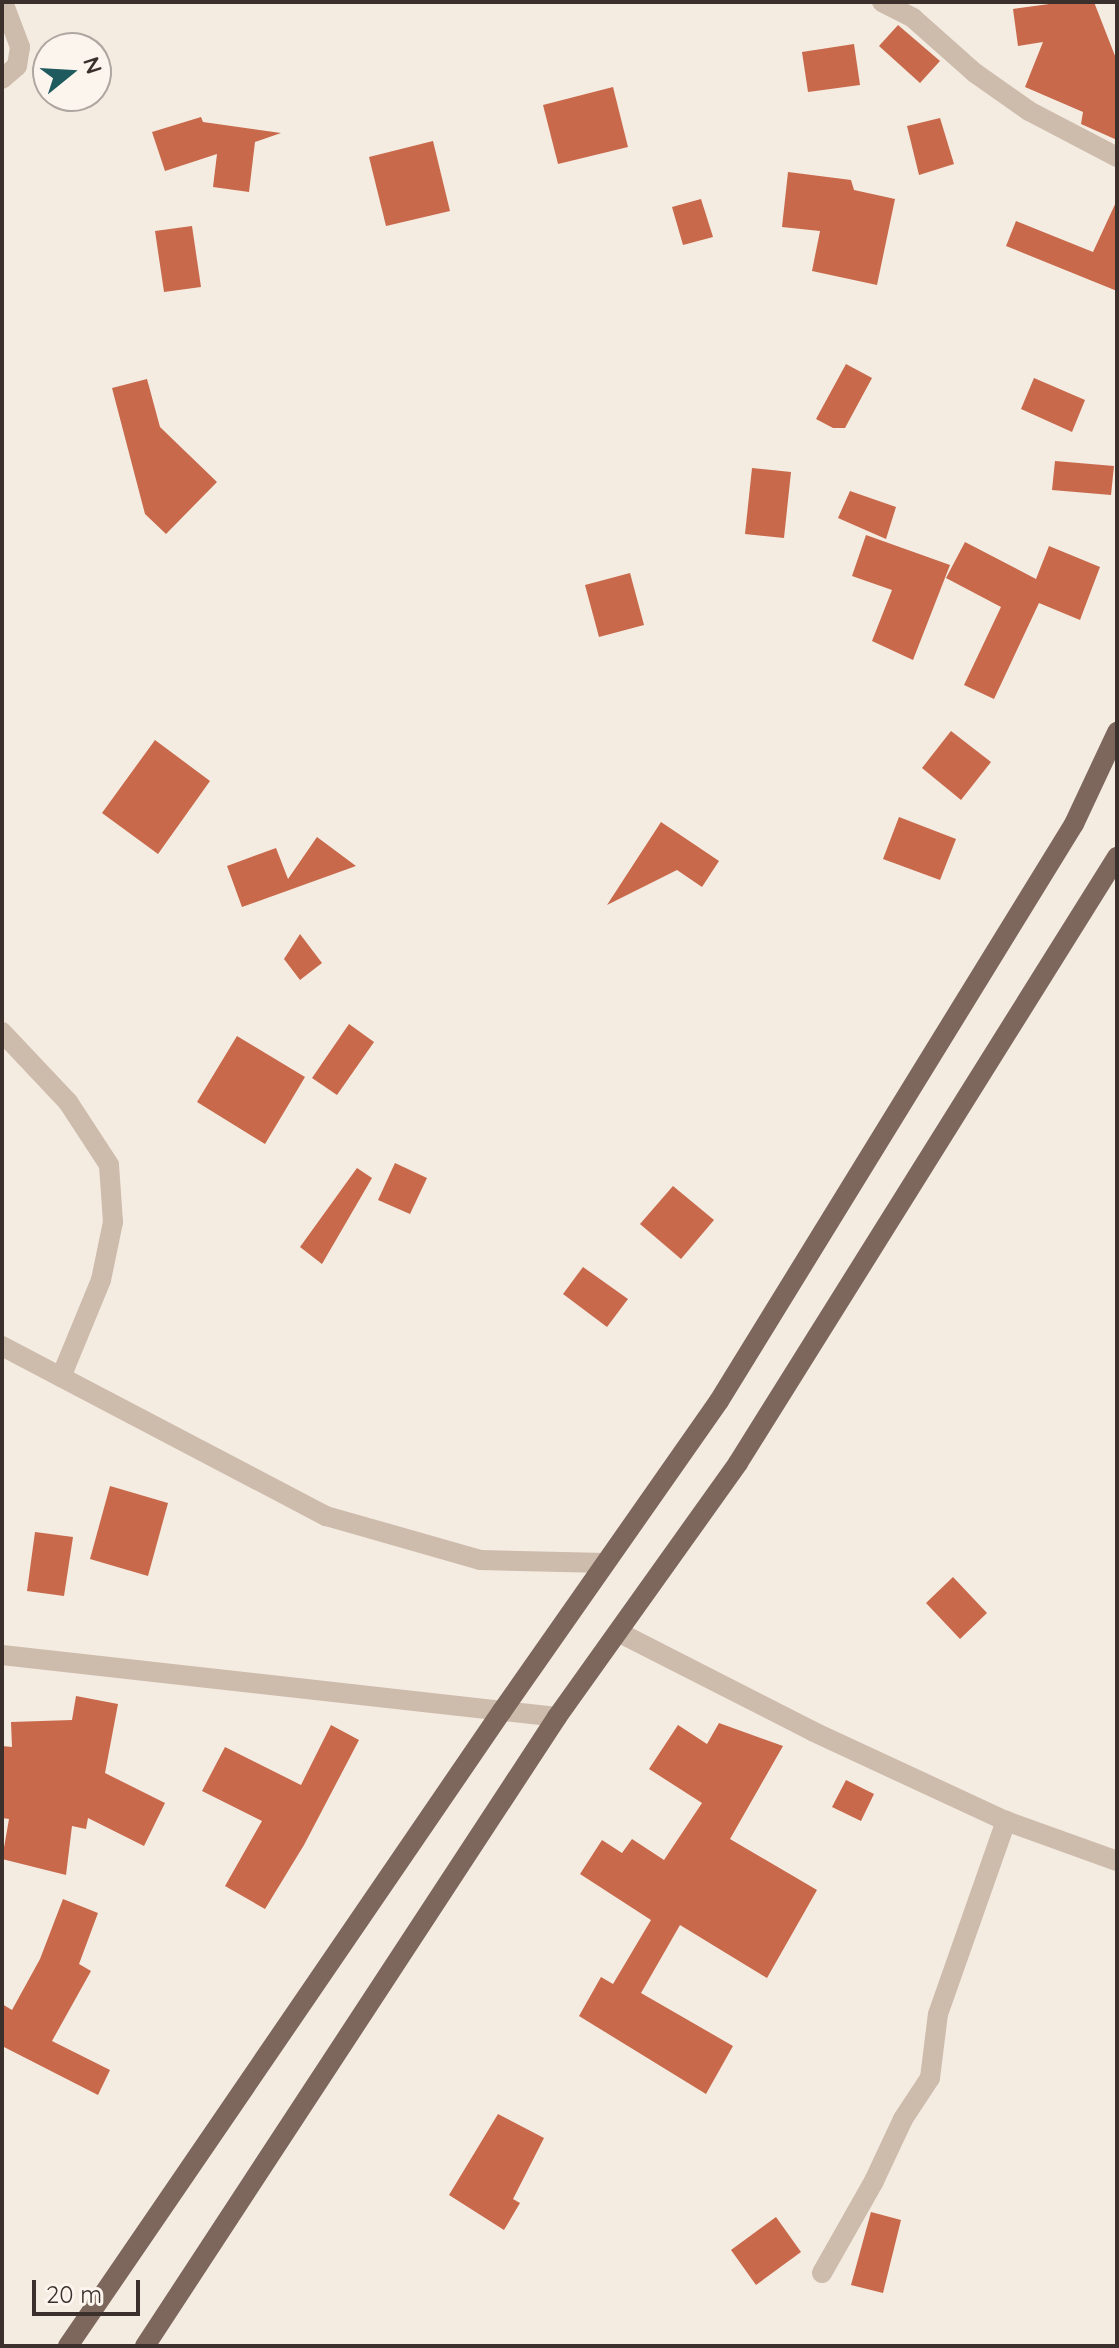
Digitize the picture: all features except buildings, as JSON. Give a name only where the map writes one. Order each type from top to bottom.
[{"type":"main road","points":[[68,2346],[502,1711],[719,1401],[1074,824],[1117,732]]},
{"type":"main road","points":[[145,2346],[557,1717],[738,1463],[1117,857]]},
{"type":"street","points":[[2,79],[17,66],[20,47],[3,2]]},
{"type":"street","points":[[882,2],[913,18],[975,73],[1029,111],[1117,157]]},
{"type":"street","points":[[2,1032],[68,1102],[109,1165],[113,1222],[101,1280],[61,1377]]},
{"type":"street","points":[[2,1346],[340,1520],[480,1560],[605,1563]]},
{"type":"street","points":[[618,1632],[814,1732],[1006,1821],[1117,1861]]},
{"type":"street","points":[[2,1655],[557,1717]]},
{"type":"street","points":[[822,2273],[874,2181],[903,2119],[930,2078],[938,2014],[1006,1821]]}]
